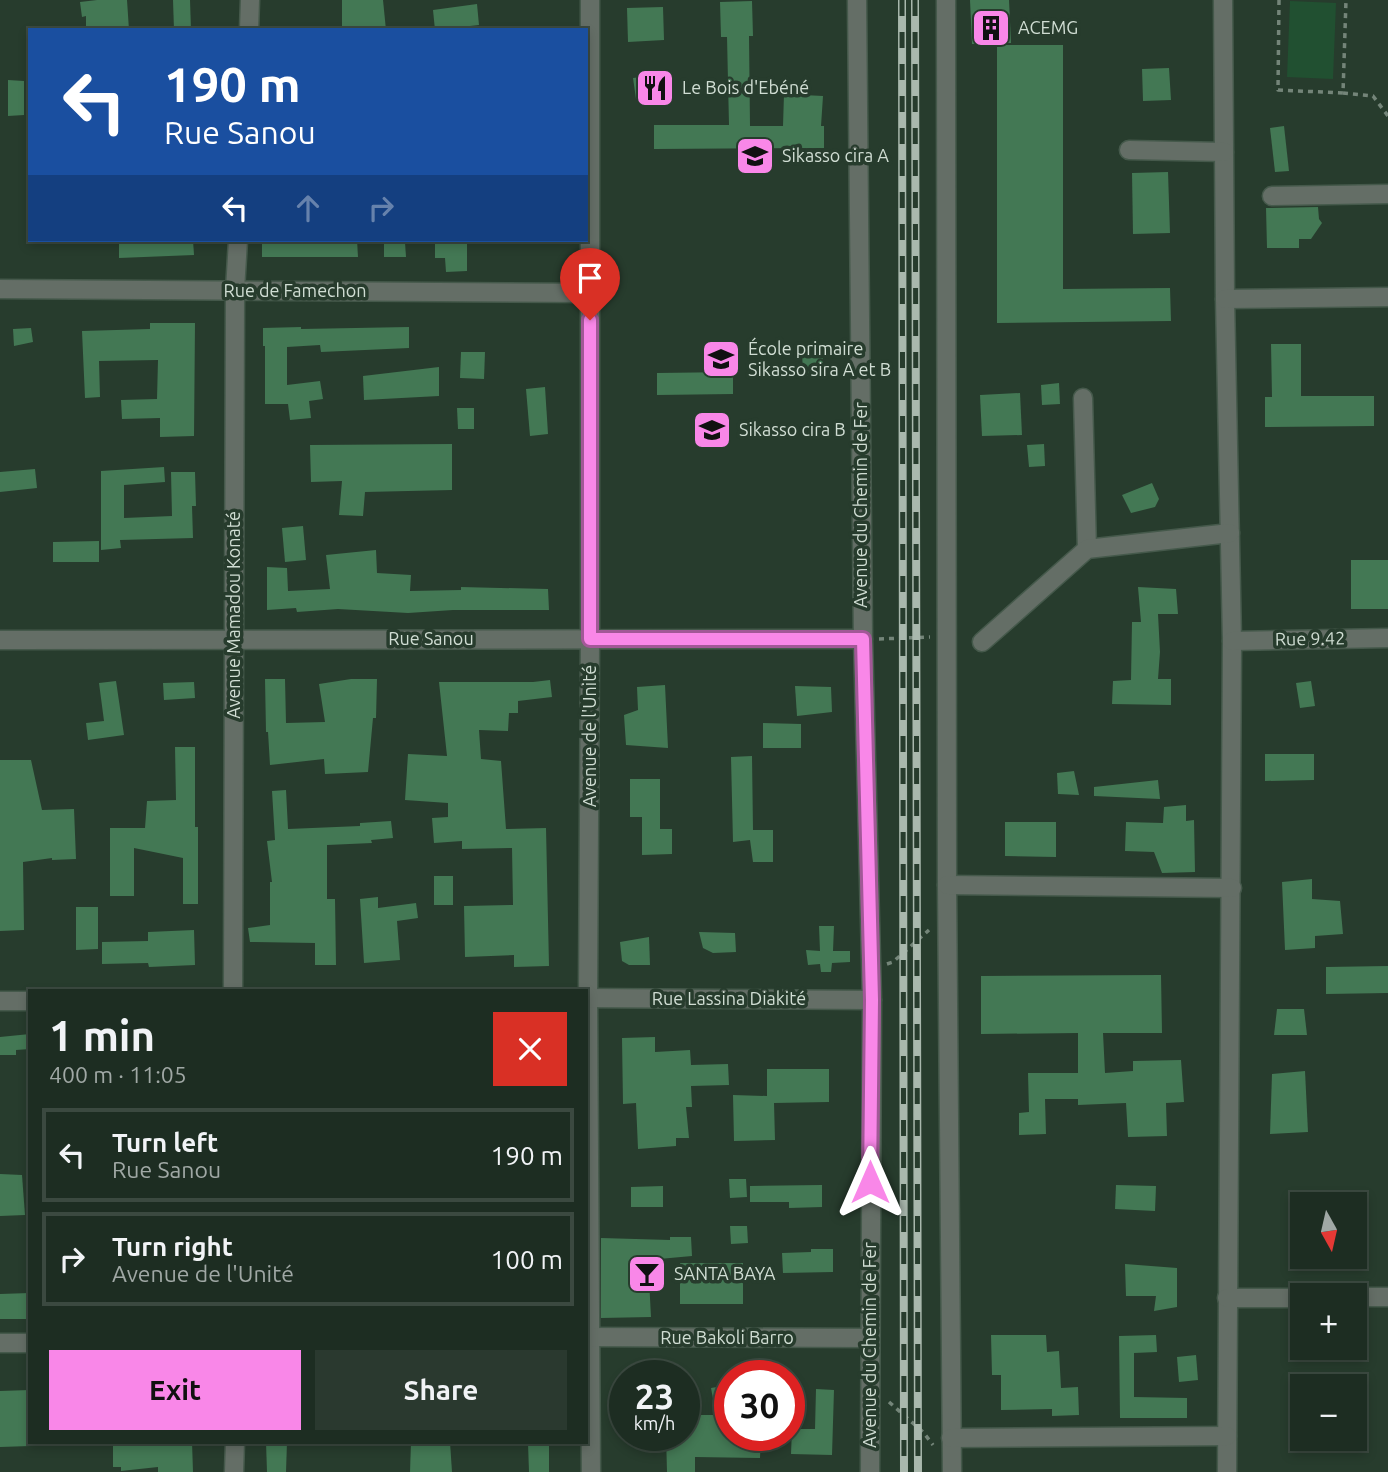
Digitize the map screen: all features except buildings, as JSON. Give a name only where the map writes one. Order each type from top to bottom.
[{"type":"street","points":[[249,28],[250,0]]},
{"type":"street","name":"Avenue de l'Unité","points":[[587,989],[590,0]]},
{"type":"street","name":"Avenue du Chemin de Fer","points":[[857,0],[863,639],[872,1000],[870,1472]]},
{"type":"street","points":[[946,0],[947,922],[952,1472]]},
{"type":"street","points":[[1223,0],[1232,641],[1227,1472]]},
{"type":"street","points":[[1129,150],[1224,152]]},
{"type":"street","points":[[1272,196],[1388,194]]},
{"type":"street","name":"Avenue Mamadou Konaté","points":[[233,989],[238,242]]},
{"type":"street","name":"Rue de Famechon","points":[[0,289],[590,293]]},
{"type":"street","points":[[1226,299],[1388,297]]},
{"type":"street","points":[[1083,398],[1087,549]]},
{"type":"street","points":[[982,642],[1087,549],[1230,533]]},
{"type":"street","name":"Rue 9.42","points":[[1232,641],[1388,638]]},
{"type":"street","name":"Rue Sanou","points":[[0,640],[863,639]]},
{"type":"street","points":[[947,885],[1232,888]]},
{"type":"street","name":"Rue Lassina Diakité","points":[[588,998],[872,1000]]},
{"type":"street","points":[[0,1001],[28,1000]]},
{"type":"street","name":"Avenue de l'Unité","points":[[588,1168],[591,1472]]},
{"type":"street","points":[[1367,1297],[1388,1297]]},
{"type":"street","points":[[1227,1298],[1290,1298]]},
{"type":"street","name":"Rue Bakoli Barro","points":[[589,1337],[869,1338]]},
{"type":"street","points":[[0,1343],[28,1343]]},
{"type":"street","points":[[951,1438],[1227,1436]]},
{"type":"street","points":[[234,1472],[235,1444]]},
{"type":"path","points":[[1279,0],[1278,90],[1373,96],[1388,116]]},
{"type":"path","points":[[1343,93],[1346,0]]},
{"type":"path","points":[[863,639],[947,637]]},
{"type":"path","points":[[871,968],[893,962],[926,932],[947,922]]},
{"type":"path","points":[[869,1384],[923,1432],[952,1472]]},
{"type":"green space","points":[[1290,1],[1336,3],[1333,79],[1287,77]]},
{"type":"railway","points":[[902,0],[904,1472]]},
{"type":"railway","points":[[915,0],[918,1472]]},
{"type":"place","name":"ACEMG","points":[[991,28]]},
{"type":"place","name":"Le Bois d'Ebéné","points":[[655,88]]},
{"type":"place","name":"Sikasso cira A","points":[[755,156]]},
{"type":"place","name":"École primaire Sikasso sira A et B","points":[[721,359]]},
{"type":"place","name":"Sikasso cira B","points":[[712,430]]},
{"type":"place","name":"SANTA BAYA","points":[[647,1274]]},
{"type":"route","points":[[590,320],[590,639],[863,639],[872,1000],[870,1182]]}]
